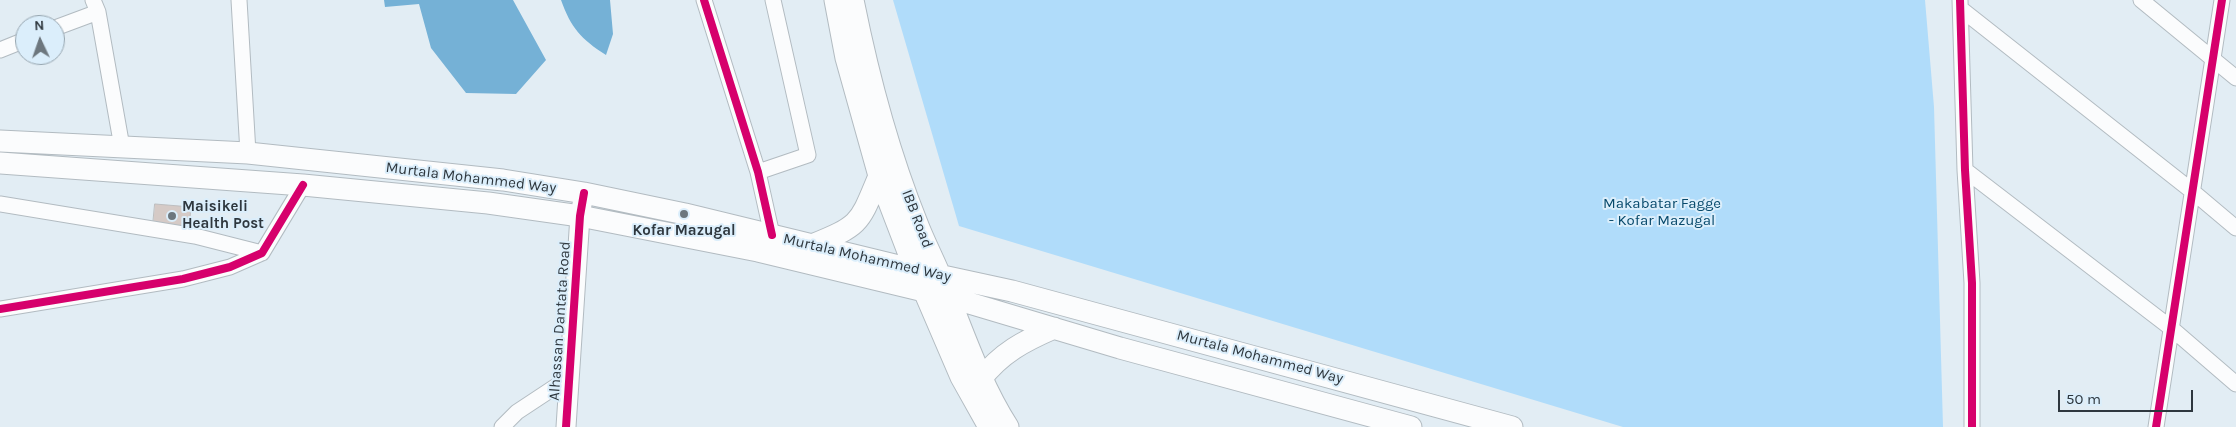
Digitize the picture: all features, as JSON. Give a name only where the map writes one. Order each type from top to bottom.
[{"type":"main road","name":"IBB Road","points":[[835,0],[846,58],[879,176],[915,270],[961,377],[989,427]]},
{"type":"main road","name":"IBB Road","points":[[853,0],[865,59],[877,102],[917,222],[940,274],[981,379],[1008,427]]},
{"type":"main road","name":"Murtala Mohammed Way","points":[[0,141],[248,153],[503,180],[584,193],[915,270],[940,274],[1170,333],[1512,427]]},
{"type":"main road","name":"Murtala Mohammed Way","points":[[0,163],[303,185],[488,203],[580,216],[758,251],[949,297],[1410,427]]},
{"type":"main road","points":[[812,245],[854,226],[863,216],[879,176]]},
{"type":"main road","points":[[981,379],[1001,356],[1019,343],[1054,328]]},
{"type":"street","points":[[239,0],[248,153]]},
{"type":"street","points":[[704,0],[758,172],[772,236]]},
{"type":"street","points":[[758,172],[808,155],[773,0]]},
{"type":"street","points":[[2141,0],[2236,78]]},
{"type":"street","points":[[2156,427],[2222,0]]},
{"type":"street","points":[[1961,4],[1965,170],[1972,283],[1972,427]]},
{"type":"street","points":[[1961,4],[2236,228]]},
{"type":"street","points":[[65,23],[96,6],[122,147]]},
{"type":"street","points":[[0,50],[15,44]]},
{"type":"street","points":[[1965,170],[2171,328],[2236,384]]},
{"type":"street","points":[[0,309],[183,279],[230,267],[262,254],[303,185]]},
{"type":"street","name":"Alhassan Dantata Road","points":[[566,427],[580,216],[584,193]]},
{"type":"street","points":[[0,204],[195,236],[262,254]]},
{"type":"street","points":[[502,427],[517,412],[570,377]]},
{"type":"green space","name":"Makabatar Fagge - Kofar Mazugal","points":[[893,0],[1925,0],[1934,107],[1943,427],[1623,427],[959,226]]},
{"type":"shaded area","points":[[384,0],[513,0],[546,60],[516,94],[466,93],[431,48],[419,4],[385,7]]},
{"type":"shaded area","points":[[561,0],[610,0],[613,34],[606,55],[590,44],[578,32]]},
{"type":"building","name":"Maisikeli Health Post","points":[[155,204],[191,207],[189,228],[153,225]]},
{"type":"cycle path","points":[[704,0],[758,172],[772,235]]},
{"type":"cycle path","points":[[1960,0],[1965,170],[1972,283],[1972,427]]},
{"type":"cycle path","points":[[2156,427],[2222,0]]},
{"type":"cycle path","points":[[0,309],[183,279],[230,267],[262,253],[303,185]]},
{"type":"cycle path","points":[[566,427],[580,216],[584,193]]},
{"type":"place","name":"Kofar Mazugal","points":[[684,214]]},
{"type":"place","name":"Maisikeli Health Post","points":[[172,216]]}]
